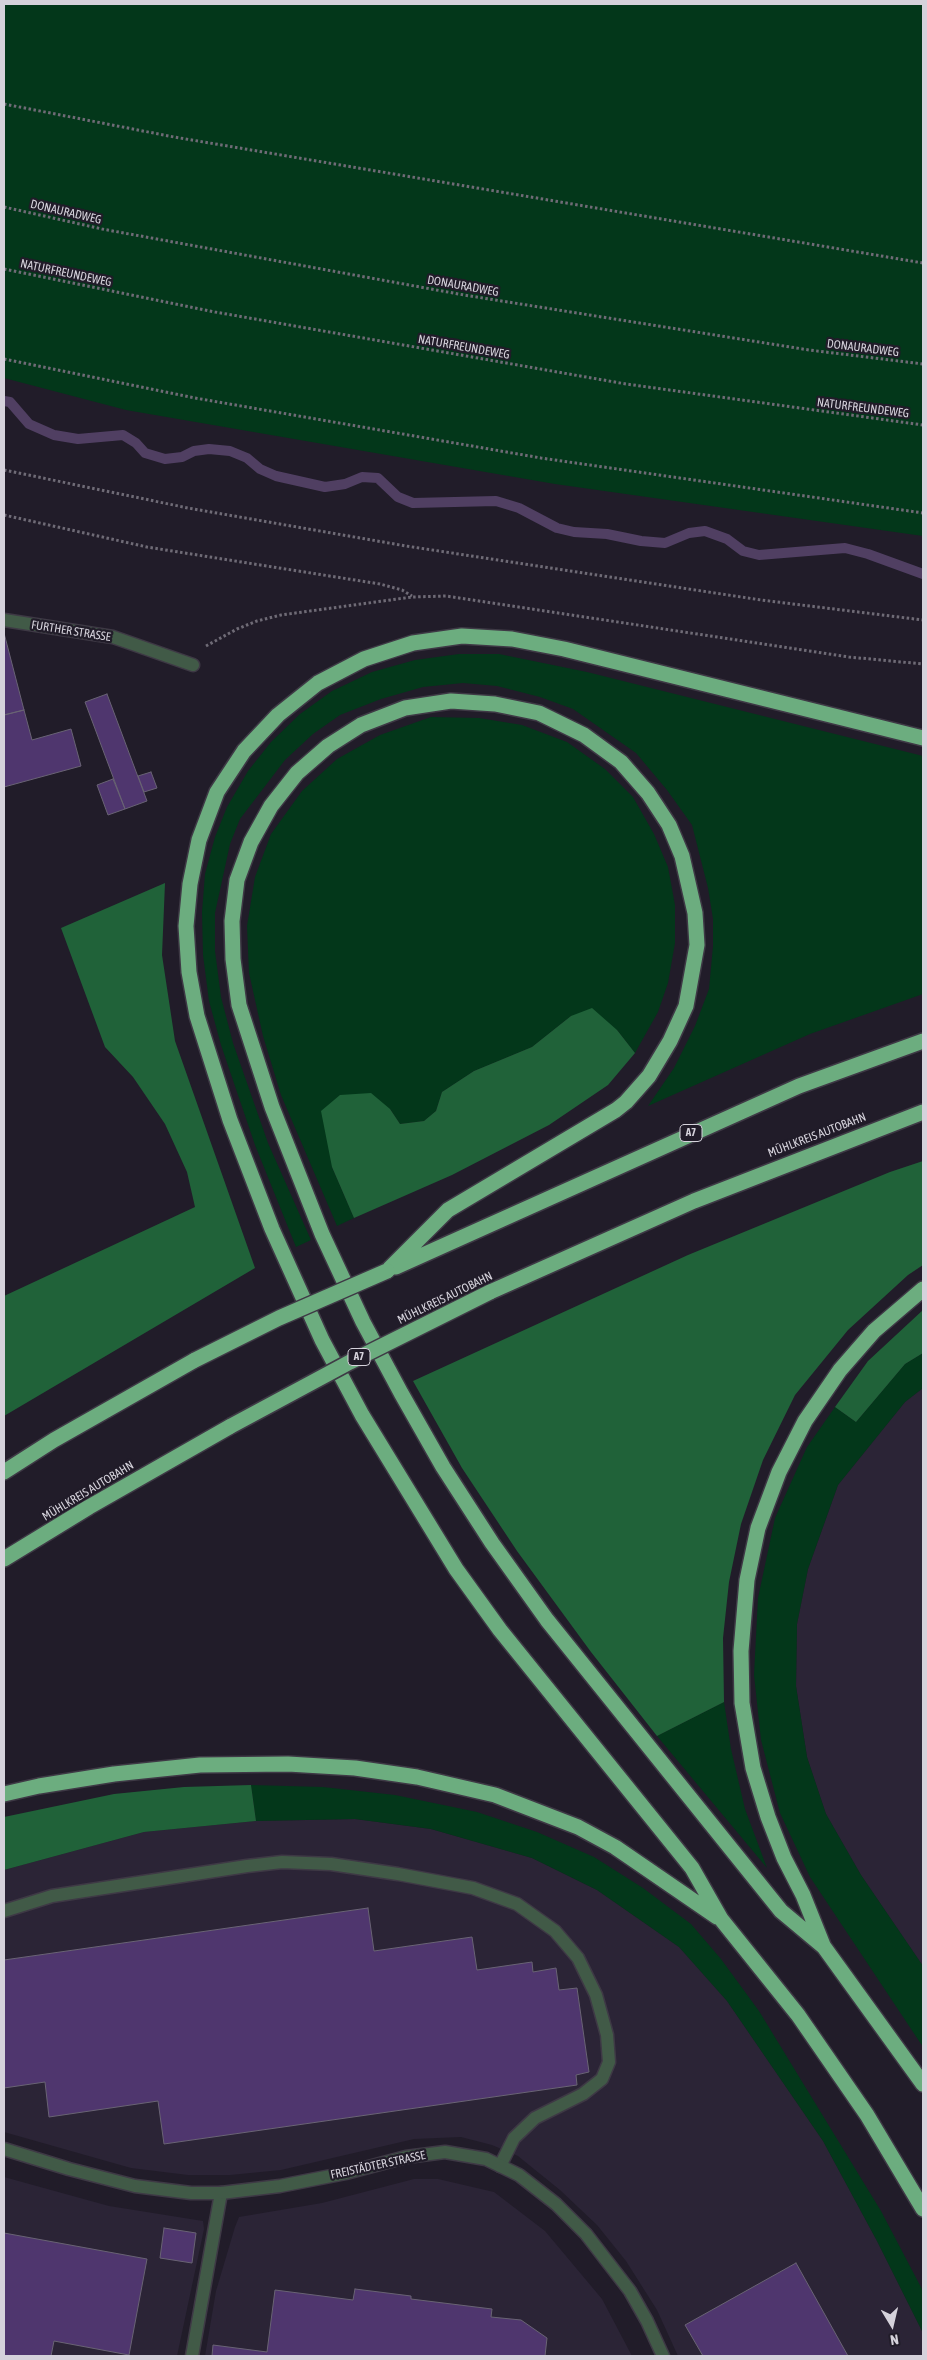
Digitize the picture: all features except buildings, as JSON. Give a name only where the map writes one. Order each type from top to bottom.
[{"type":"highway","points":[[923,738],[564,649],[512,639],[462,636],[413,644],[364,659],[318,683],[278,714],[244,751],[217,792],[198,840],[190,884],[186,926],[189,972],[197,1016],[211,1066],[272,1229],[322,1340],[362,1415],[456,1569],[500,1630],[692,1868],[721,1919],[798,2015],[867,2116],[923,2209]]},
{"type":"highway","points":[[387,1271],[448,1210],[616,1110],[626,1102],[649,1076],[670,1041],[686,1006],[697,945],[695,913],[682,856],[669,825],[648,793],[621,762],[584,735],[539,714],[495,704],[451,701],[405,708],[361,725],[328,746],[296,773],[271,806],[251,842],[237,880],[232,922],[233,959],[239,1005],[252,1050],[294,1165],[322,1234],[367,1330],[443,1467],[492,1543],[547,1620],[781,1911],[824,1947]]},
{"type":"highway","name":"A7","points":[[4,1472],[54,1440],[195,1360],[279,1318],[799,1086],[923,1041]]},
{"type":"highway","name":"MÜHLKREIS AUTOBAHN","points":[[4,1559],[89,1507],[231,1426],[350,1362],[490,1292],[694,1201],[923,1112]]},
{"type":"highway","points":[[923,1289],[874,1331],[840,1370],[805,1421],[778,1472],[758,1528],[747,1580],[741,1651],[742,1694],[753,1768],[768,1818],[784,1858],[803,1895],[824,1947],[923,2084]]},
{"type":"highway","points":[[4,1794],[39,1786],[114,1774],[200,1765],[288,1764],[355,1768],[417,1777],[495,1795],[578,1827],[622,1851],[721,1919]]},
{"type":"street","name":"FURTHER STRASSE","points":[[4,620],[113,637],[193,665]]},
{"type":"street","points":[[4,1911],[52,1896],[282,1862],[331,1864],[398,1874],[473,1888],[517,1904],[555,1930],[578,1958],[596,1995],[607,2034],[609,2062],[602,2079],[583,2094],[535,2118],[514,2138],[500,2166]]},
{"type":"street","name":"FREISTÄDTER STRASSE","points":[[4,2149],[68,2170],[135,2186],[191,2193],[221,2193],[280,2186],[346,2173],[406,2157],[445,2152],[486,2159],[519,2175],[556,2204],[586,2234],[630,2291],[647,2321],[663,2356]]},
{"type":"street","points":[[192,2356],[221,2193]]},
{"type":"path","points":[[4,104],[174,137],[923,263]]},
{"type":"path","name":"DONAURADWEG","points":[[4,207],[102,229],[464,295],[809,350],[923,364]]},
{"type":"path","name":"NATURFREUNDEWEG","points":[[4,268],[215,312],[616,382],[923,425]]},
{"type":"path","points":[[4,359],[195,398],[541,458],[923,513]]},
{"type":"path","points":[[4,470],[188,508],[388,543],[751,599],[923,620]]},
{"type":"path","points":[[4,515],[147,547],[380,584],[402,590],[412,597]]},
{"type":"shaded area","points":[[923,1388],[923,1966],[861,1875],[826,1814],[807,1757],[796,1686],[797,1624],[808,1569],[838,1485],[905,1402]]},
{"type":"shaded area","points":[[355,1819],[431,1829],[532,1858],[597,1890],[679,1947],[727,2001],[823,2141],[877,2241],[923,2333],[923,2356],[678,2356],[657,2310],[626,2261],[597,2225],[560,2190],[518,2156],[492,2145],[461,2137],[414,2139],[281,2170],[230,2175],[188,2175],[131,2168],[4,2132],[4,1870],[144,1832],[256,1821]]},
{"type":"shaded area","points":[[4,2177],[109,2206],[203,2221],[204,2229],[177,2356],[4,2356]]},
{"type":"shaded area","points":[[414,2179],[438,2179],[494,2192],[545,2231],[602,2299],[632,2356],[205,2356],[216,2291],[239,2217],[322,2203]]},
{"type":"green space","points":[[4,4],[923,4],[923,536],[555,484],[126,410],[4,378]]},
{"type":"green space","points":[[459,654],[499,654],[587,672],[923,756],[923,994],[810,1034],[648,1106],[674,1068],[695,1026],[709,989],[713,946],[713,919],[708,888],[692,825],[667,790],[636,753],[573,709],[540,697],[497,686],[463,683],[423,687],[381,699],[340,715],[313,734],[285,760],[240,819],[230,844],[215,913],[215,951],[221,997],[233,1043],[268,1143],[311,1240],[296,1247],[255,1145],[221,1045],[209,1001],[203,955],[202,912],[205,874],[215,837],[227,807],[248,771],[271,742],[300,714],[332,691],[372,672],[415,660]]},
{"type":"green space","points":[[431,717],[479,718],[522,725],[567,742],[605,769],[633,797],[654,834],[668,867],[675,905],[675,943],[668,983],[658,1012],[635,1053],[617,1030],[571,1016],[532,1047],[474,1071],[442,1092],[436,1111],[424,1121],[400,1124],[390,1109],[332,1167],[354,1218],[337,1226],[281,1095],[263,1036],[249,973],[247,926],[255,877],[271,834],[302,791],[337,759],[380,735]]},
{"type":"green space","points":[[165,883],[162,955],[175,1041],[255,1268],[4,1416],[4,1296],[195,1207],[187,1172],[165,1124],[133,1077],[105,1047],[61,928]]},
{"type":"green space","points":[[592,1008],[617,1030],[635,1053],[608,1085],[549,1125],[452,1175],[354,1218],[332,1167],[321,1111],[340,1095],[371,1093],[390,1109],[400,1124],[424,1121],[436,1111],[442,1092],[474,1071],[532,1047],[571,1016]]},
{"type":"green space","points":[[923,1161],[923,1265],[908,1275],[848,1330],[795,1395],[763,1460],[741,1524],[729,1582],[723,1638],[724,1702],[657,1736],[591,1652],[517,1551],[462,1468],[413,1381],[688,1255],[890,1172]]},
{"type":"green space","points":[[923,1310],[923,1353],[905,1364],[856,1422],[835,1407],[868,1361]]},
{"type":"green space","points":[[923,1353],[923,1388],[905,1402],[838,1485],[808,1569],[797,1624],[796,1686],[807,1757],[826,1814],[861,1875],[923,1966],[923,2047],[810,1877],[780,1813],[761,1740],[754,1675],[758,1598],[775,1518],[807,1447],[835,1407],[856,1422],[905,1364]]},
{"type":"green space","points":[[724,1702],[731,1749],[745,1809],[767,1868],[657,1736]]},
{"type":"green space","points":[[251,1785],[323,1787],[395,1795],[477,1812],[537,1832],[594,1857],[643,1888],[691,1924],[721,1959],[759,2011],[881,2211],[923,2291],[923,2333],[877,2241],[823,2141],[727,2001],[679,1947],[597,1890],[532,1858],[431,1829],[355,1819],[256,1821]]},
{"type":"green space","points":[[251,1785],[256,1821],[144,1832],[4,1870],[4,1817],[114,1794],[184,1787]]},
{"type":"waterway","points":[[4,401],[10,402],[29,424],[54,435],[78,439],[123,435],[136,443],[145,453],[165,459],[182,457],[194,451],[209,449],[230,451],[247,458],[260,469],[276,476],[325,487],[345,484],[362,477],[378,478],[398,497],[413,503],[496,501],[519,508],[557,528],[574,532],[607,534],[641,541],[665,543],[689,533],[705,531],[727,539],[743,551],[759,555],[845,548],[868,554],[923,574]]}]
